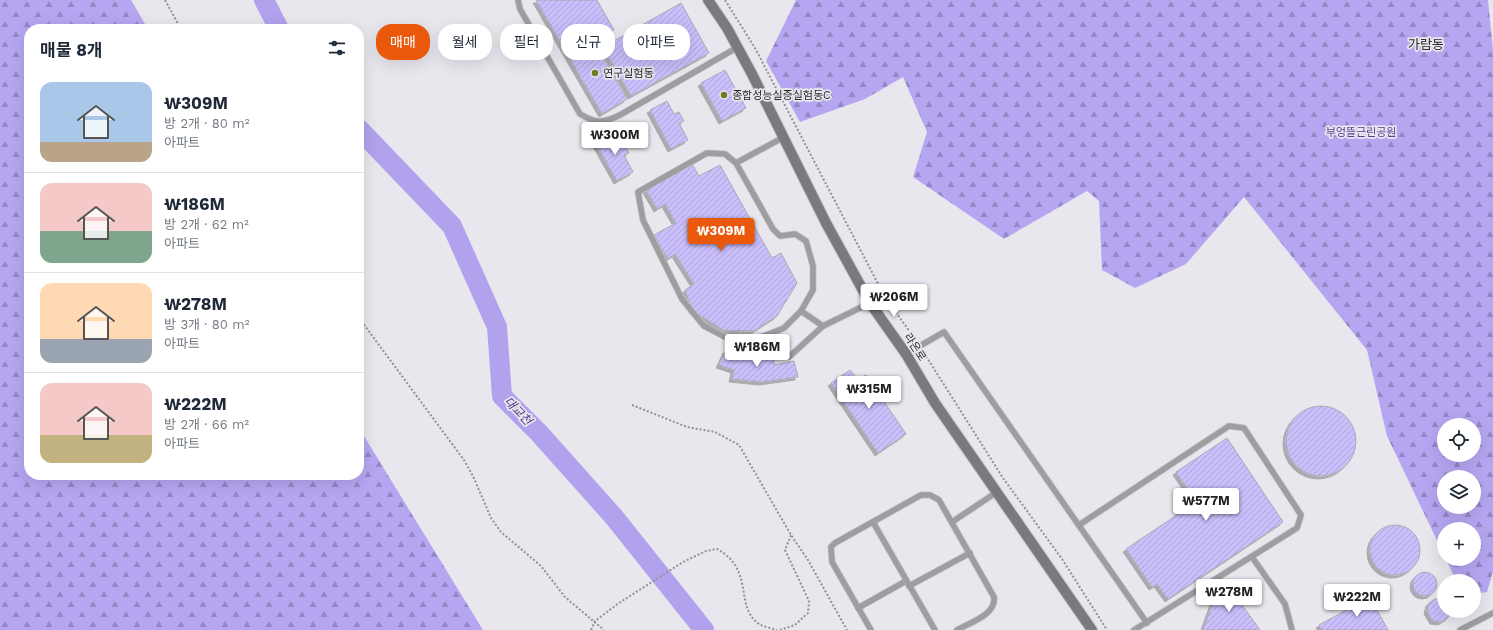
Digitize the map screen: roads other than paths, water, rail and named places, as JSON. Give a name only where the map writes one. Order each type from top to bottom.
[{"type":"main road","name":"라온로","points":[[708,0],[738,47],[784,136],[826,223],[870,303],[906,354],[935,403],[1092,630]]},
{"type":"lane","points":[[518,0],[520,9],[580,114],[591,121],[605,122],[620,115],[738,47]]},
{"type":"lane","points":[[736,163],[784,136]]},
{"type":"lane","points":[[707,153],[725,154],[736,163],[773,229],[780,236],[795,234],[806,241],[813,266],[813,290],[801,311],[784,328],[756,339],[727,338],[704,326],[682,299],[643,220],[638,192],[707,153]]},
{"type":"lane","points":[[789,358],[823,326],[870,303]]},
{"type":"lane","points":[[801,311],[823,326]]},
{"type":"lane","points":[[906,354],[944,332],[1146,623]]},
{"type":"lane","points":[[1079,525],[1229,426],[1244,428],[1301,515],[1297,528],[1134,630]]},
{"type":"lane","points":[[952,522],[997,492]]},
{"type":"lane","points":[[871,630],[832,562],[831,548],[835,543],[921,495],[930,494],[939,500],[994,597],[995,604],[991,611],[957,630]]},
{"type":"lane","points":[[873,522],[907,584],[935,630]]},
{"type":"lane","points":[[858,608],[970,553]]},
{"type":"lane","points":[[1252,557],[1285,604],[1292,630]]},
{"type":"lane","points":[[1460,630],[1493,613]]},
{"type":"waterway","name":"대교천","points":[[264,0],[276,24]]},
{"type":"waterway","name":"대교천","points":[[364,134],[452,226],[497,327],[502,396],[539,433],[614,517],[704,630]]},
{"type":"place","name":"연구실험동","points":[[595,73]]},
{"type":"place","name":"종합성능실증실험동C","points":[[724,95]]},
{"type":"district","name":"가람동","points":[[1426,44]]},
{"type":"park label","name":"부엉뜰근린공원","points":[[1361,132]]}]
